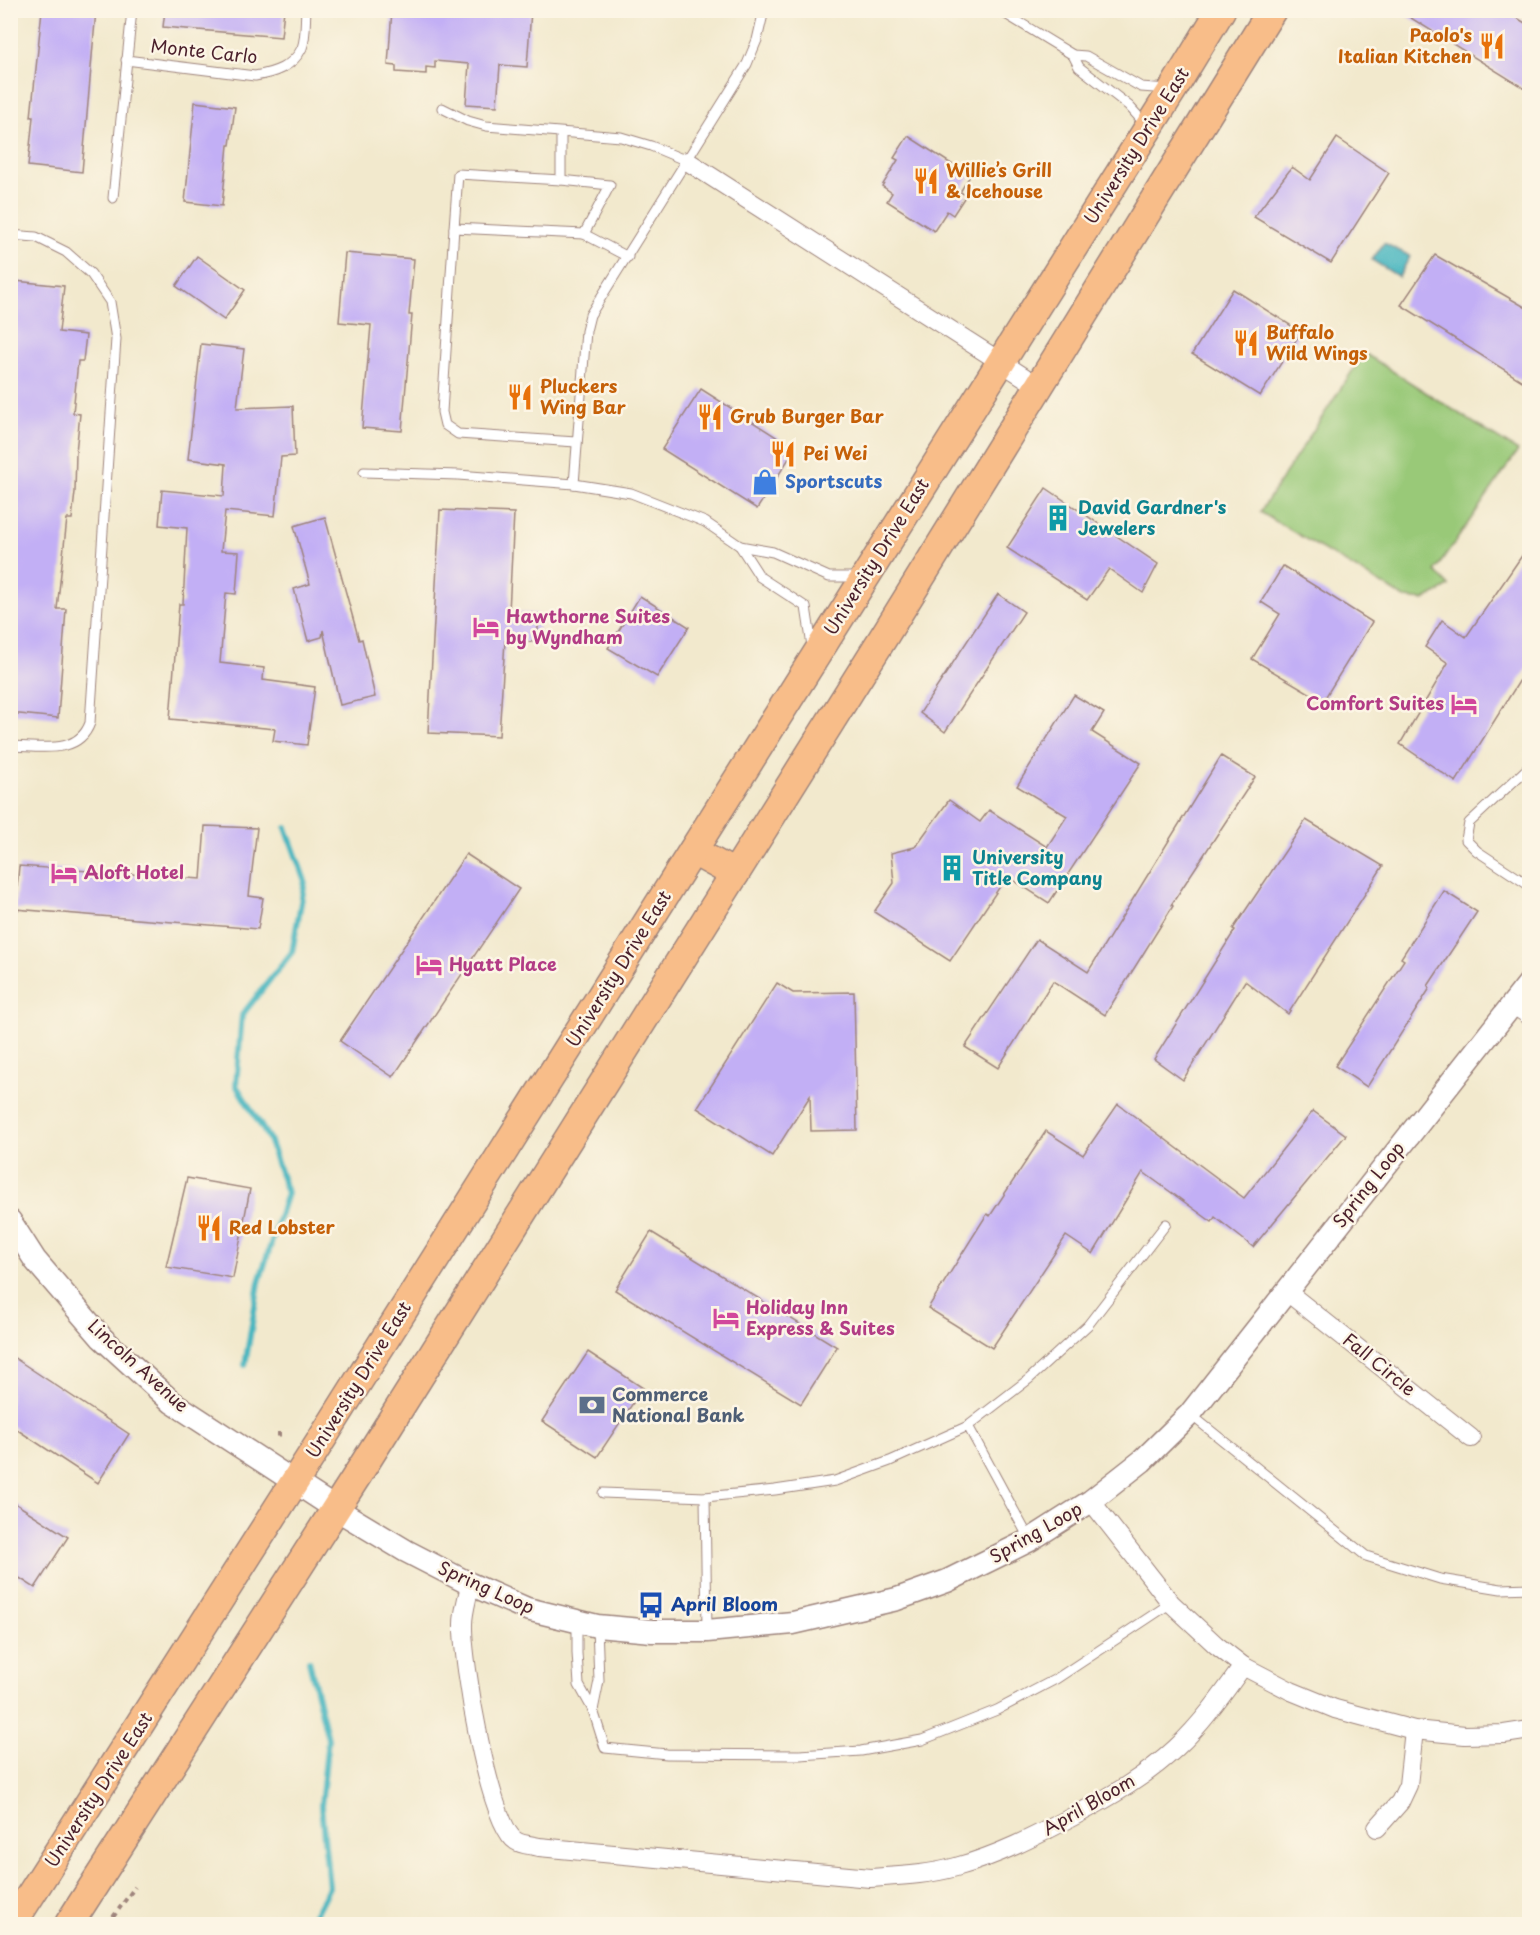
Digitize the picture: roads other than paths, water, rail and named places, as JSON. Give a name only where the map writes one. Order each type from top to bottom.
[{"type":"main road","name":"University Drive East","points":[[12,1924],[295,1482],[1149,128],[1221,10]]},
{"type":"main road","points":[[1231,10],[1230,17],[1241,60]]},
{"type":"main road","points":[[69,1924],[336,1509],[735,874],[1272,10]]},
{"type":"main road","points":[[693,851],[735,874]]},
{"type":"street","points":[[687,161],[1038,386]]},
{"type":"street","name":"Spring Loop","points":[[336,1509],[406,1551],[470,1584],[527,1609],[587,1623],[652,1630],[707,1631],[793,1623],[897,1599],[947,1581],[1030,1540],[1091,1501],[1142,1461],[1190,1414],[1286,1291],[1521,1010],[1530,982]]},
{"type":"street","name":"Lincoln Avenue","points":[[10,1221],[35,1260],[102,1338],[172,1402],[336,1509]]},
{"type":"street","name":"Fall Circle","points":[[1286,1291],[1471,1438]]},
{"type":"street","points":[[1091,1501],[1171,1603],[1216,1645],[1243,1666],[1291,1691],[1335,1709],[1414,1730],[1465,1735],[1504,1734],[1530,1730]]},
{"type":"street","name":"April Bloom","points":[[470,1584],[463,1624],[469,1685],[479,1742],[493,1799],[504,1828],[516,1841],[539,1847],[870,1878],[908,1876],[954,1868],[993,1856],[1121,1791],[1176,1748],[1215,1704],[1243,1666]]},
{"type":"street","points":[[1377,1828],[1400,1802],[1408,1785],[1414,1730]]},
{"type":"lane","name":"Monte Carlo","points":[[113,198],[132,10]]},
{"type":"lane","name":"Monte Carlo","points":[[126,60],[255,76],[270,74],[295,59],[303,47],[306,10]]},
{"type":"lane","points":[[574,484],[586,332],[590,315],[747,64],[757,40],[765,10]]},
{"type":"lane","points":[[999,10],[1073,55],[1086,56],[1141,87],[1173,89]]},
{"type":"lane","points":[[1073,55],[1079,67],[1129,106],[1149,128]]},
{"type":"lane","points":[[441,108],[468,121],[486,126],[621,137],[687,161]]},
{"type":"lane","points":[[561,133],[561,180]]},
{"type":"lane","points":[[576,442],[458,434],[445,425],[442,412],[458,174],[610,185],[584,234]]},
{"type":"lane","points":[[454,228],[584,234],[628,257]]},
{"type":"lane","points":[[10,235],[36,237],[66,252],[91,274],[110,302],[116,339],[90,723],[82,738],[65,746],[10,746]]},
{"type":"lane","points":[[364,472],[458,475],[574,484],[631,493],[705,522],[740,546],[760,577],[806,607],[814,658]]},
{"type":"lane","points":[[740,546],[773,552],[829,577],[865,578]]},
{"type":"lane","points":[[1530,766],[1469,823],[1466,840],[1477,851],[1530,886]]},
{"type":"lane","points":[[603,1493],[705,1497],[835,1481],[890,1461],[968,1426],[1029,1379],[1088,1325],[1166,1224]]},
{"type":"lane","points":[[1190,1414],[1366,1556],[1440,1579],[1501,1589],[1530,1588]]},
{"type":"lane","points":[[968,1426],[1030,1540]]},
{"type":"lane","points":[[705,1497],[707,1631]]},
{"type":"lane","points":[[587,1623],[579,1685],[593,1710],[605,1748],[667,1754],[800,1755],[861,1751],[922,1740],[997,1710],[1056,1679],[1171,1603]]},
{"type":"lane","points":[[587,1623],[599,1681],[593,1710]]},
{"type":"water","points":[[1384,243],[1410,256],[1399,277],[1372,260]]},
{"type":"waterway","points":[[245,1365],[259,1282],[287,1193],[269,1139],[236,1085],[242,1015],[292,952],[305,881],[286,828]]},
{"type":"waterway","points":[[309,1661],[328,1739],[321,1806],[329,1887],[310,1924]]},
{"type":"place","name":"Paolo's Italian Kitchen","points":[[1492,46]]},
{"type":"place","name":"Willie’s Grill & Icehouse","points":[[926,181]]},
{"type":"place","name":"Buffalo Wild Wings","points":[[1246,343]]},
{"type":"place","name":"Pluckers Wing Bar","points":[[520,397]]},
{"type":"place","name":"Grub Burger Bar","points":[[710,417]]},
{"type":"place","name":"Pei Wei","points":[[783,454]]},
{"type":"place","name":"Sportscuts","points":[[765,482]]},
{"type":"place","name":"David Gardner's Jewelers","points":[[1058,518]]},
{"type":"place","name":"Hawthorne Suites by Wyndham","points":[[486,627]]},
{"type":"place","name":"Comfort Suites","points":[[1464,704]]},
{"type":"place","name":"University Title Company","points":[[952,868]]},
{"type":"place","name":"Aloft Hotel","points":[[64,873]]},
{"type":"place","name":"Hyatt Place","points":[[429,965]]},
{"type":"place","name":"Red Lobster","points":[[209,1228]]},
{"type":"place","name":"Holiday Inn Express & Suites","points":[[726,1318]]},
{"type":"place","name":"Commerce National Bank","points":[[592,1405]]},
{"type":"place","name":"April Bloom","points":[[651,1605]]}]
